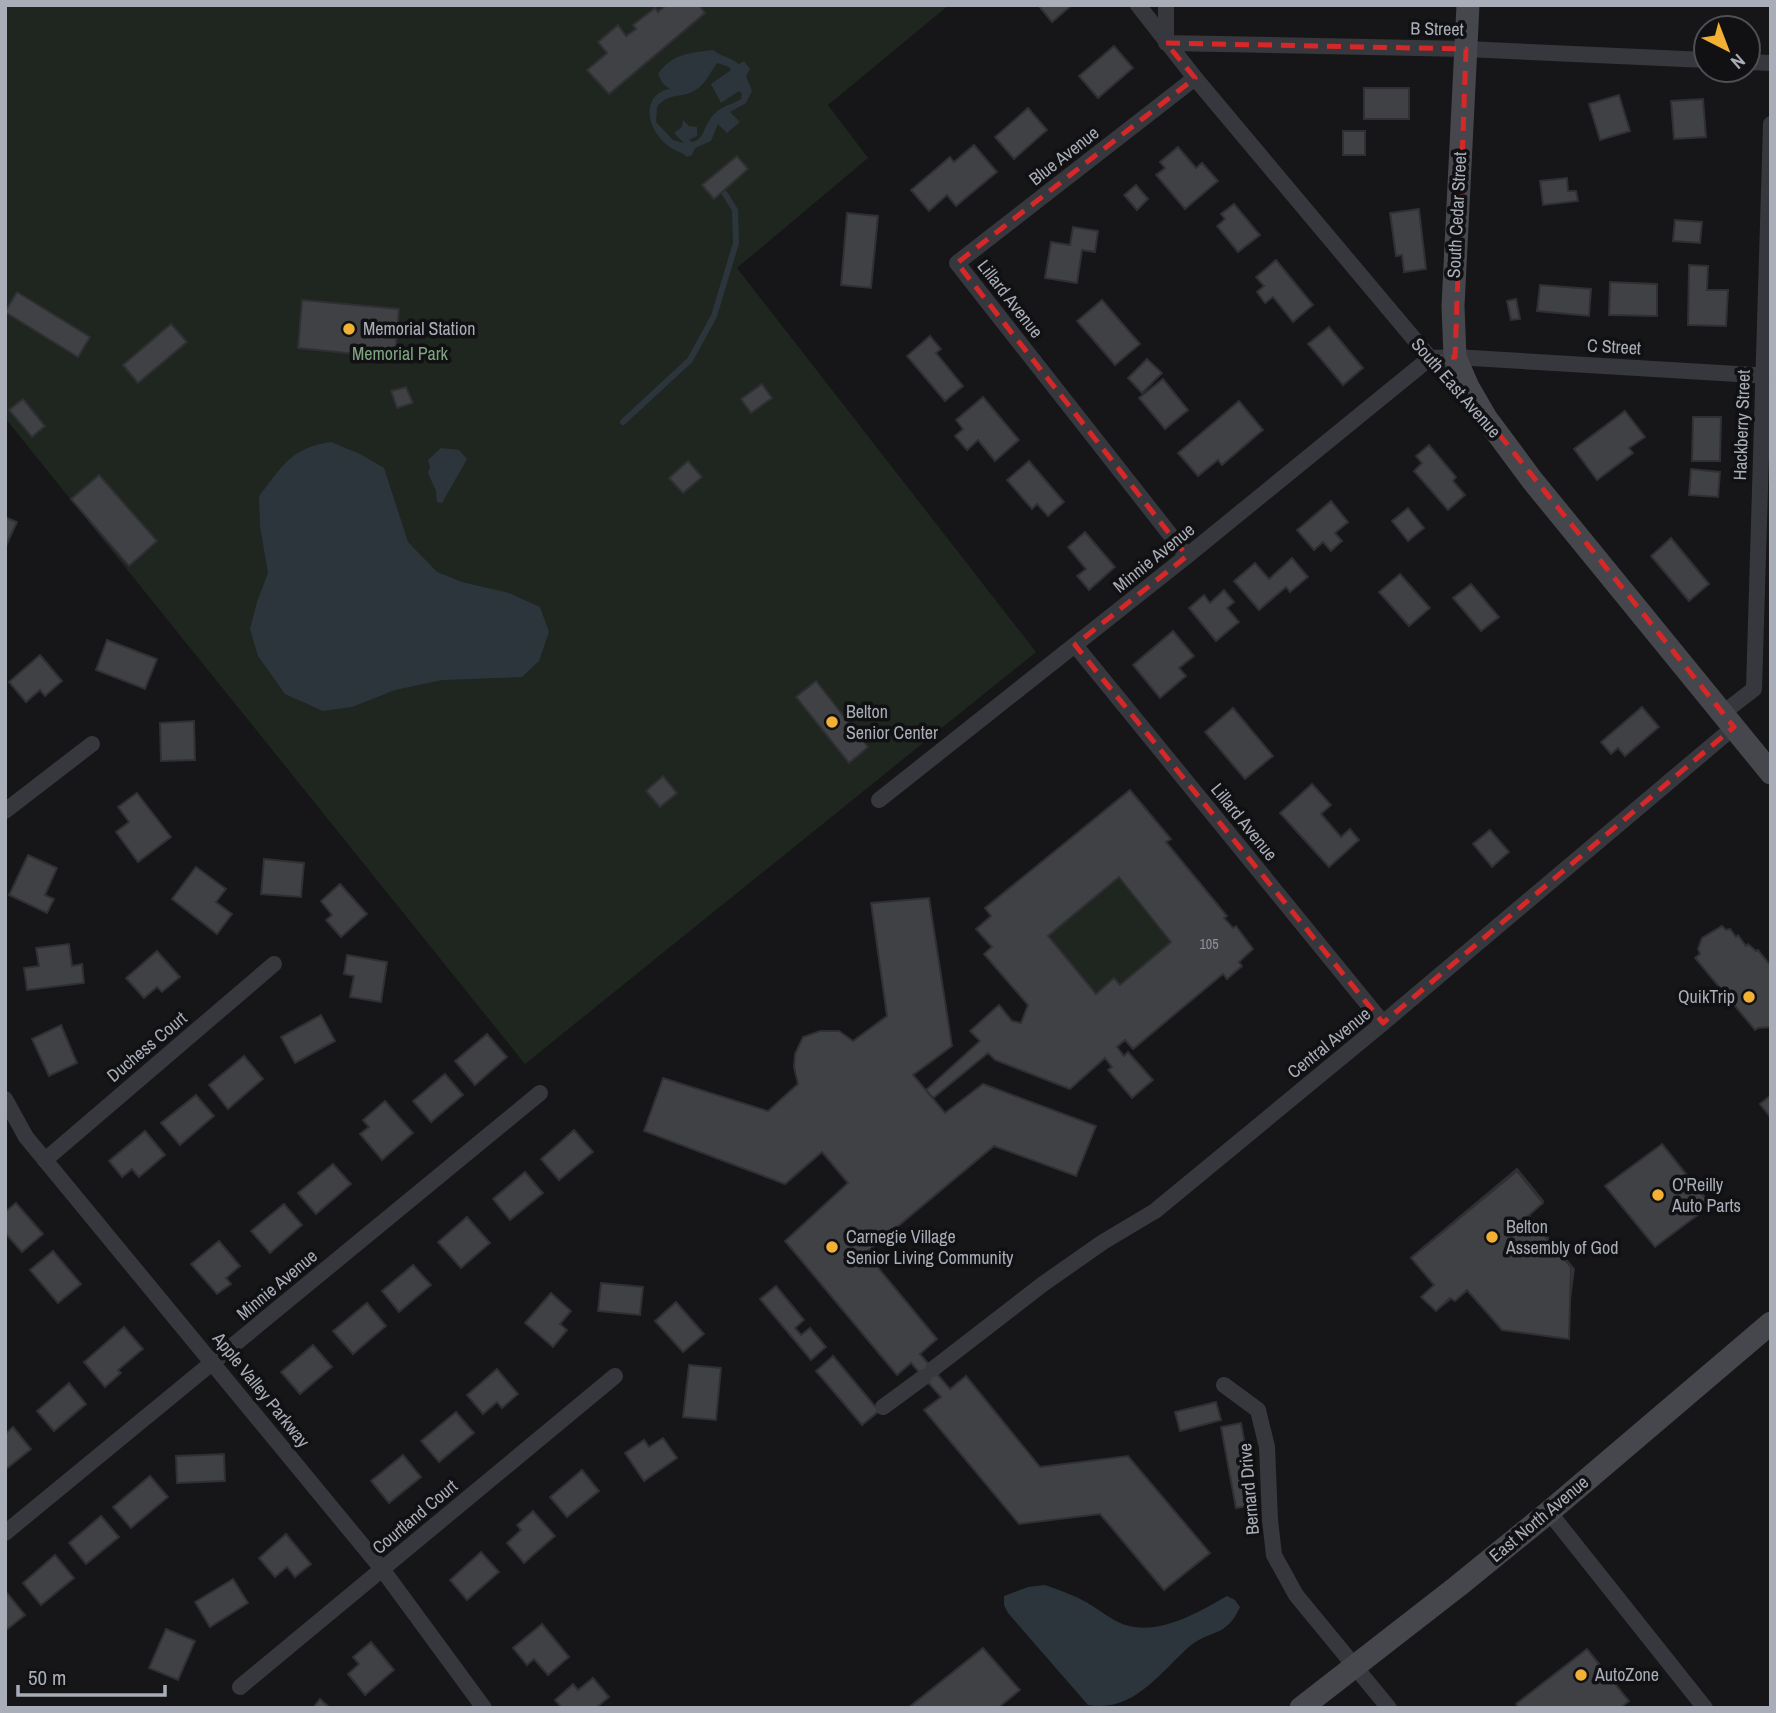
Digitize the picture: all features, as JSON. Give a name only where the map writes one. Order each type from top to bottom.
[{"type":"main road","name":"South Cedar Street","points":[[1468,5],[1453,306],[1455,357],[1486,418]]},
{"type":"main road","name":"South East Avenue","points":[[1486,418],[1532,480],[1771,773]]},
{"type":"main road","name":"East North Avenue","points":[[1301,1708],[1549,1512],[1771,1323]]},
{"type":"street","name":"South East Avenue","points":[[1138,5],[1166,43],[1430,358],[1486,418]]},
{"type":"street","points":[[1166,5],[1166,43]]},
{"type":"street","name":"B Street","points":[[1166,43],[1466,49],[1692,59]]},
{"type":"street","name":"Blue Avenue","points":[[957,263],[1195,78]]},
{"type":"street","name":"Hackberry Street","points":[[1754,689],[1766,375],[1771,124]]},
{"type":"street","name":"Lillard Avenue","points":[[957,263],[1187,556]]},
{"type":"street","points":[[1430,358],[1455,357]]},
{"type":"street","name":"C Street","points":[[1455,357],[1766,375]]},
{"type":"street","name":"Minnie Avenue","points":[[879,800],[1187,556],[1430,358]]},
{"type":"street","name":"Lillard Avenue","points":[[1075,645],[1383,1023]]},
{"type":"street","points":[[1728,720],[1754,689],[1771,690]]},
{"type":"street","name":"Central Avenue","points":[[883,1407],[1044,1284],[1103,1242],[1155,1210],[1383,1023],[1728,720]]},
{"type":"street","points":[[5,811],[92,744]]},
{"type":"street","name":"Duchess Court","points":[[45,1160],[274,964]]},
{"type":"street","name":"Minnie Avenue","points":[[5,1533],[540,1093]]},
{"type":"street","name":"Apple Valley Parkway","points":[[5,1100],[16,1122],[45,1160],[382,1569],[484,1708]]},
{"type":"street","name":"Courtland Court","points":[[240,1688],[615,1376]]},
{"type":"street","name":"Bernard Drive","points":[[1224,1385],[1258,1410],[1267,1447],[1270,1520],[1275,1555],[1296,1595],[1389,1708]]},
{"type":"street","points":[[1549,1512],[1705,1708]]},
{"type":"highlighted area","points":[[1166,43],[1466,49],[1455,357],[1430,358],[1486,418],[1734,727],[1383,1023],[1075,645],[1187,556],[957,263],[1195,78]]},
{"type":"green space","name":"Memorial Park","points":[[5,5],[949,5],[828,105],[868,158],[737,268],[1036,652],[525,1064],[5,418]]},
{"type":"green space","points":[[1119,877],[1171,942],[1120,985],[1114,978],[1096,994],[1048,936]]},
{"type":"shaded area","points":[[713,50],[739,64],[744,61],[750,69],[746,76],[752,91],[746,103],[730,112],[740,122],[727,133],[718,124],[711,141],[695,148],[692,155],[687,157],[667,145],[653,128],[650,114],[652,101],[657,94],[670,89],[663,84],[658,74],[682,55]],"holes":[[[717,63],[731,70],[711,84],[721,103],[739,91],[742,94],[741,99],[716,113],[696,141],[689,140],[697,136],[697,127],[689,126],[683,120],[682,127],[674,133],[684,143],[673,140],[656,122],[657,107],[669,98],[696,89],[704,83]]]},
{"type":"shaded area","points":[[331,442],[384,468],[408,542],[437,572],[462,582],[509,593],[540,607],[549,632],[539,661],[522,677],[442,680],[395,690],[352,707],[323,711],[285,694],[258,656],[250,629],[268,573],[260,526],[259,496],[282,467],[297,454]]},
{"type":"shaded area","points":[[441,448],[459,450],[467,459],[442,503],[437,502],[436,491],[428,473],[428,460]]},
{"type":"shaded area","points":[[1045,1585],[1081,1599],[1118,1622],[1142,1628],[1180,1620],[1227,1596],[1235,1600],[1240,1607],[1229,1624],[1190,1646],[1133,1697],[1104,1706],[1088,1705],[1004,1605],[1004,1596],[1028,1587]]},
{"type":"building","points":[[666,5],[699,5],[705,13],[609,94],[587,70],[607,53],[598,42],[618,25],[626,36],[636,29],[633,25],[655,8],[658,12]]},
{"type":"building","points":[[1038,5],[1072,5],[1052,22]]},
{"type":"building","points":[[1114,46],[1133,68],[1098,98],[1079,76]]},
{"type":"building","points":[[1364,88],[1409,88],[1409,119],[1364,119]]},
{"type":"building","points":[[1619,95],[1630,131],[1600,140],[1589,104]]},
{"type":"building","points":[[1703,99],[1706,137],[1674,139],[1671,101]]},
{"type":"building","points":[[1028,108],[1047,130],[1014,159],[995,137]]},
{"type":"building","points":[[1343,131],[1365,131],[1365,155],[1343,155]]},
{"type":"building","points":[[974,145],[997,172],[956,206],[947,195],[929,211],[911,190],[950,157],[954,162]]},
{"type":"building","points":[[1178,147],[1196,168],[1202,163],[1218,181],[1185,209],[1156,175],[1165,168],[1160,162]]},
{"type":"building","points":[[737,156],[748,169],[714,199],[702,185]]},
{"type":"building","points":[[1567,178],[1568,191],[1576,191],[1578,201],[1543,205],[1540,181]]},
{"type":"building","points":[[1136,185],[1148,199],[1137,210],[1124,195]]},
{"type":"building","points":[[1234,204],[1260,235],[1238,252],[1217,226],[1225,219],[1221,214]]},
{"type":"building","points":[[1419,209],[1426,269],[1404,272],[1402,255],[1396,256],[1390,213]]},
{"type":"building","points":[[847,213],[878,216],[871,288],[841,285]]},
{"type":"building","points":[[1675,220],[1702,222],[1700,243],[1673,241]]},
{"type":"building","points":[[1073,227],[1098,231],[1095,252],[1082,250],[1077,283],[1045,278],[1051,242],[1070,245]]},
{"type":"building","points":[[1276,260],[1313,305],[1293,322],[1273,297],[1265,303],[1257,292],[1264,286],[1256,277]]},
{"type":"building","points":[[1689,265],[1708,266],[1707,290],[1728,290],[1726,326],[1688,325]]},
{"type":"building","points":[[1610,282],[1657,284],[1657,316],[1609,315]]},
{"type":"building","points":[[1540,285],[1591,289],[1589,316],[1537,311]]},
{"type":"building","points":[[17,292],[90,337],[78,357],[5,312]]},
{"type":"building","points":[[1516,299],[1520,319],[1511,320],[1507,301]]},
{"type":"building","name":"Memorial Station","points":[[302,300],[399,309],[395,358],[298,348]]},
{"type":"building","points":[[1102,300],[1140,344],[1115,365],[1077,321]]},
{"type":"building","points":[[171,324],[187,342],[138,383],[123,365]]},
{"type":"building","points":[[1329,327],[1363,368],[1343,385],[1308,344]]},
{"type":"building","points":[[930,336],[941,349],[936,353],[963,386],[945,401],[907,356]]},
{"type":"building","points":[[1147,359],[1162,373],[1142,393],[1128,378]]},
{"type":"building","points":[[1163,379],[1188,410],[1165,429],[1139,398]]},
{"type":"building","points":[[762,384],[772,398],[751,413],[741,399]]},
{"type":"building","points":[[406,387],[413,403],[397,408],[391,391]]},
{"type":"building","points":[[983,397],[1019,440],[995,461],[978,440],[967,450],[955,436],[963,429],[956,420]]},
{"type":"building","points":[[23,399],[45,426],[32,437],[9,410]]},
{"type":"building","points":[[1239,401],[1263,430],[1222,465],[1218,460],[1198,476],[1178,453]]},
{"type":"building","points":[[1625,411],[1645,437],[1629,448],[1633,453],[1597,480],[1574,449]]},
{"type":"building","points":[[1693,417],[1721,417],[1720,461],[1692,461]]},
{"type":"building","points":[[1429,445],[1456,477],[1453,481],[1465,495],[1448,510],[1414,471],[1422,463],[1416,456]]},
{"type":"building","points":[[688,461],[702,477],[683,493],[669,478]]},
{"type":"building","points":[[1029,461],[1064,502],[1048,516],[1037,504],[1032,509],[1007,480]]},
{"type":"building","points":[[1691,469],[1720,472],[1718,497],[1689,495]]},
{"type":"building","points":[[99,475],[157,541],[129,566],[71,499]]},
{"type":"building","points":[[1331,501],[1348,522],[1335,533],[1342,541],[1331,551],[1323,542],[1314,550],[1297,530]]},
{"type":"building","points":[[1408,508],[1424,528],[1408,541],[1392,521]]},
{"type":"building","points":[[5,517],[17,522],[5,548]]},
{"type":"building","points":[[1085,532],[1115,567],[1089,590],[1077,576],[1086,569],[1068,547]]},
{"type":"building","points":[[1671,538],[1709,584],[1689,601],[1651,556]]},
{"type":"building","points":[[1292,558],[1308,577],[1290,592],[1286,587],[1259,610],[1234,581],[1255,563],[1269,579]]},
{"type":"building","points":[[1400,574],[1430,608],[1409,626],[1379,592]]},
{"type":"building","points":[[1471,584],[1499,617],[1481,631],[1453,598]]},
{"type":"building","points":[[1224,590],[1234,602],[1227,608],[1239,622],[1216,641],[1189,608],[1204,595],[1210,603]]},
{"type":"building","points":[[1173,631],[1194,656],[1179,668],[1186,676],[1160,698],[1133,665]]},
{"type":"building","points":[[107,640],[157,659],[145,689],[96,670]]},
{"type":"building","points":[[40,655],[62,681],[45,696],[40,690],[26,702],[9,682]]},
{"type":"building","name":"Belton Senior Center","points":[[816,681],[868,747],[849,763],[796,697]]},
{"type":"building","points":[[1642,707],[1659,727],[1625,756],[1618,748],[1611,754],[1601,742]]},
{"type":"building","points":[[1233,708],[1273,756],[1245,779],[1205,732]]},
{"type":"building","points":[[194,721],[195,760],[161,761],[160,723]]},
{"type":"building","points":[[663,776],[677,793],[660,807],[646,791]]},
{"type":"building","points":[[1312,784],[1331,805],[1321,814],[1341,837],[1350,829],[1359,840],[1329,867],[1280,813]]},
{"type":"building","points":[[1130,790],[1171,839],[1166,842],[1227,916],[1224,918],[1233,928],[1236,926],[1253,949],[1239,962],[1242,966],[1227,979],[1223,974],[1133,1049],[1125,1040],[1117,1047],[1124,1056],[1128,1052],[1153,1080],[1132,1098],[1108,1070],[1112,1067],[1105,1058],[1070,1089],[995,1060],[988,1053],[933,1098],[926,1090],[980,1041],[970,1031],[999,1005],[1012,1021],[1021,1023],[1028,1005],[984,954],[992,947],[976,929],[991,916],[985,908]],"holes":[[[1119,877],[1171,942],[1120,985],[1114,978],[1096,994],[1048,936]]]},
{"type":"building","points":[[137,793],[171,837],[138,862],[116,832],[129,822],[118,807]]},
{"type":"building","points":[[1490,830],[1509,852],[1492,867],[1473,844]]},
{"type":"building","points":[[28,855],[57,868],[45,895],[54,899],[47,913],[9,895]]},
{"type":"building","points":[[264,859],[304,863],[301,897],[261,894]]},
{"type":"building","points":[[196,867],[226,889],[216,902],[232,914],[217,934],[172,899]]},
{"type":"building","points":[[340,884],[367,914],[341,937],[326,920],[332,915],[321,901]]},
{"type":"building","name":"Carnegie Village Senior Living Community","points":[[929,898],[952,1046],[913,1075],[945,1113],[983,1084],[1096,1126],[1076,1176],[994,1146],[866,1253],[937,1339],[920,1354],[950,1389],[966,1376],[1040,1467],[1128,1456],[1210,1553],[1164,1590],[1100,1514],[1019,1524],[924,1410],[941,1397],[911,1363],[897,1375],[785,1241],[848,1183],[822,1152],[785,1184],[644,1131],[663,1078],[768,1111],[798,1084],[794,1067],[795,1054],[803,1037],[820,1031],[839,1031],[853,1041],[887,1016],[871,903]]},
{"type":"building","name":"QuikTrip","points":[[1722,926],[1726,930],[1730,929],[1736,937],[1738,935],[1746,946],[1748,944],[1758,950],[1771,966],[1771,1027],[1755,1030],[1695,958],[1700,954],[1698,949],[1702,938]]},
{"type":"building","points":[[69,944],[72,966],[82,964],[84,983],[27,990],[24,968],[39,966],[36,948]]},
{"type":"building","points":[[157,951],[180,977],[162,992],[157,987],[144,998],[126,978]]},
{"type":"building","points":[[347,955],[387,962],[381,1002],[350,997],[354,976],[344,974]]},
{"type":"building","points":[[321,1015],[335,1041],[295,1063],[281,1037]]},
{"type":"building","points":[[61,1025],[77,1063],[49,1076],[32,1039]]},
{"type":"building","points":[[487,1034],[507,1057],[475,1085],[455,1061]]},
{"type":"building","points":[[244,1056],[263,1079],[228,1109],[209,1085]]},
{"type":"building","points":[[445,1074],[463,1095],[431,1122],[413,1101]]},
{"type":"building","points":[[196,1095],[214,1116],[180,1145],[161,1123]]},
{"type":"building","points":[[1771,1095],[1771,1118],[1760,1104]]},
{"type":"building","points":[[385,1101],[413,1133],[382,1160],[360,1134],[369,1127],[363,1120]]},
{"type":"building","points":[[574,1130],[593,1152],[559,1180],[541,1159]]},
{"type":"building","points":[[145,1131],[165,1155],[139,1177],[132,1169],[122,1177],[109,1161]]},
{"type":"building","name":"O'Reilly Auto Parts","points":[[1662,1144],[1711,1205],[1655,1247],[1605,1186]]},
{"type":"building","points":[[333,1164],[351,1184],[316,1214],[298,1193]]},
{"type":"building","name":"Belton Assembly of God","points":[[1517,1169],[1543,1201],[1528,1214],[1574,1269],[1565,1336],[1501,1328],[1469,1289],[1458,1298],[1452,1298],[1439,1308],[1433,1308],[1424,1297],[1436,1287],[1412,1257]]},
{"type":"building","name":"Belton Assembly of God","points":[[1517,1171],[1543,1203],[1528,1216],[1571,1267],[1569,1339],[1502,1330],[1467,1290],[1455,1301],[1450,1298],[1436,1311],[1421,1297],[1434,1285],[1411,1258]]},
{"type":"building","points":[[525,1172],[543,1193],[510,1220],[493,1199]]},
{"type":"building","points":[[16,1203],[43,1234],[22,1252],[5,1233],[5,1212]]},
{"type":"building","points":[[284,1204],[302,1225],[270,1253],[251,1231]]},
{"type":"building","points":[[467,1217],[490,1243],[461,1268],[438,1242]]},
{"type":"building","points":[[219,1241],[240,1266],[226,1278],[231,1284],[217,1294],[191,1264]]},
{"type":"building","points":[[53,1251],[81,1284],[58,1303],[30,1270]]},
{"type":"building","points":[[413,1265],[431,1285],[399,1312],[382,1291]]},
{"type":"building","points":[[601,1283],[643,1287],[640,1315],[598,1311]]},
{"type":"building","points":[[776,1286],[804,1320],[795,1328],[801,1335],[810,1328],[826,1347],[811,1360],[760,1299]]},
{"type":"building","points":[[551,1293],[571,1311],[560,1324],[567,1330],[553,1347],[525,1323]]},
{"type":"building","points":[[676,1302],[704,1334],[683,1352],[655,1321]]},
{"type":"building","points":[[367,1303],[386,1326],[353,1354],[333,1331]]},
{"type":"building","points":[[124,1327],[143,1349],[118,1370],[121,1373],[105,1387],[84,1362]]},
{"type":"building","points":[[313,1345],[332,1367],[300,1394],[281,1372]]},
{"type":"building","points":[[833,1356],[879,1411],[862,1425],[816,1371]]},
{"type":"building","points":[[689,1365],[721,1368],[716,1420],[683,1417]]},
{"type":"building","points":[[497,1369],[518,1394],[502,1408],[497,1402],[483,1414],[467,1395]]},
{"type":"building","points":[[69,1383],[86,1404],[54,1431],[37,1411]]},
{"type":"building","points":[[1216,1402],[1221,1420],[1180,1431],[1175,1412]]},
{"type":"building","points":[[456,1412],[474,1433],[439,1462],[421,1441]]},
{"type":"building","points":[[1241,1423],[1256,1505],[1236,1508],[1221,1427]]},
{"type":"building","points":[[13,1427],[31,1449],[5,1470],[5,1434]]},
{"type":"building","points":[[663,1438],[677,1458],[644,1481],[625,1453],[644,1440],[649,1447]]},
{"type":"building","points":[[224,1454],[225,1481],[177,1483],[176,1456]]},
{"type":"building","points":[[403,1455],[421,1477],[389,1503],[371,1481]]},
{"type":"building","points":[[582,1470],[599,1491],[567,1517],[550,1497]]},
{"type":"building","points":[[150,1476],[168,1497],[131,1528],[113,1507]]},
{"type":"building","points":[[533,1511],[555,1536],[524,1563],[507,1543],[521,1530],[517,1525]]},
{"type":"building","points":[[101,1516],[119,1537],[86,1564],[69,1543]]},
{"type":"building","points":[[286,1534],[311,1564],[295,1577],[287,1567],[275,1577],[259,1558]]},
{"type":"building","points":[[481,1552],[499,1572],[467,1600],[450,1580]]},
{"type":"building","points":[[55,1555],[74,1578],[41,1605],[23,1583]]},
{"type":"building","points":[[233,1579],[248,1603],[210,1627],[195,1602]]},
{"type":"building","points":[[7,1593],[25,1615],[5,1631],[5,1594]]},
{"type":"building","points":[[542,1624],[569,1657],[548,1675],[534,1659],[527,1665],[513,1648]]},
{"type":"building","points":[[166,1629],[195,1641],[178,1680],[149,1668]]},
{"type":"building","points":[[371,1642],[394,1670],[365,1695],[348,1674],[359,1664],[353,1657]]},
{"type":"building","points":[[983,1648],[1020,1690],[998,1708],[908,1708]]},
{"type":"building","name":"AutoZone","points":[[1587,1649],[1629,1701],[1620,1708],[1519,1708],[1516,1704]]},
{"type":"building","points":[[593,1678],[609,1697],[596,1708],[562,1708],[555,1700],[573,1684],[578,1690]]},
{"type":"building","points":[[320,1699],[330,1708],[313,1708]]},
{"type":"waterway","points":[[623,422],[690,360],[714,316],[736,243],[735,210],[725,194]]},
{"type":"place","name":"Memorial Station","points":[[349,329]]},
{"type":"place","name":"Belton Senior Center","points":[[832,722]]},
{"type":"place","name":"QuikTrip","points":[[1749,997]]},
{"type":"place","name":"O'Reilly Auto Parts","points":[[1658,1195]]},
{"type":"place","name":"Belton Assembly of God","points":[[1492,1237]]},
{"type":"place","name":"Carnegie Village Senior Living Community","points":[[832,1247]]},
{"type":"place","name":"AutoZone","points":[[1581,1675]]}]
